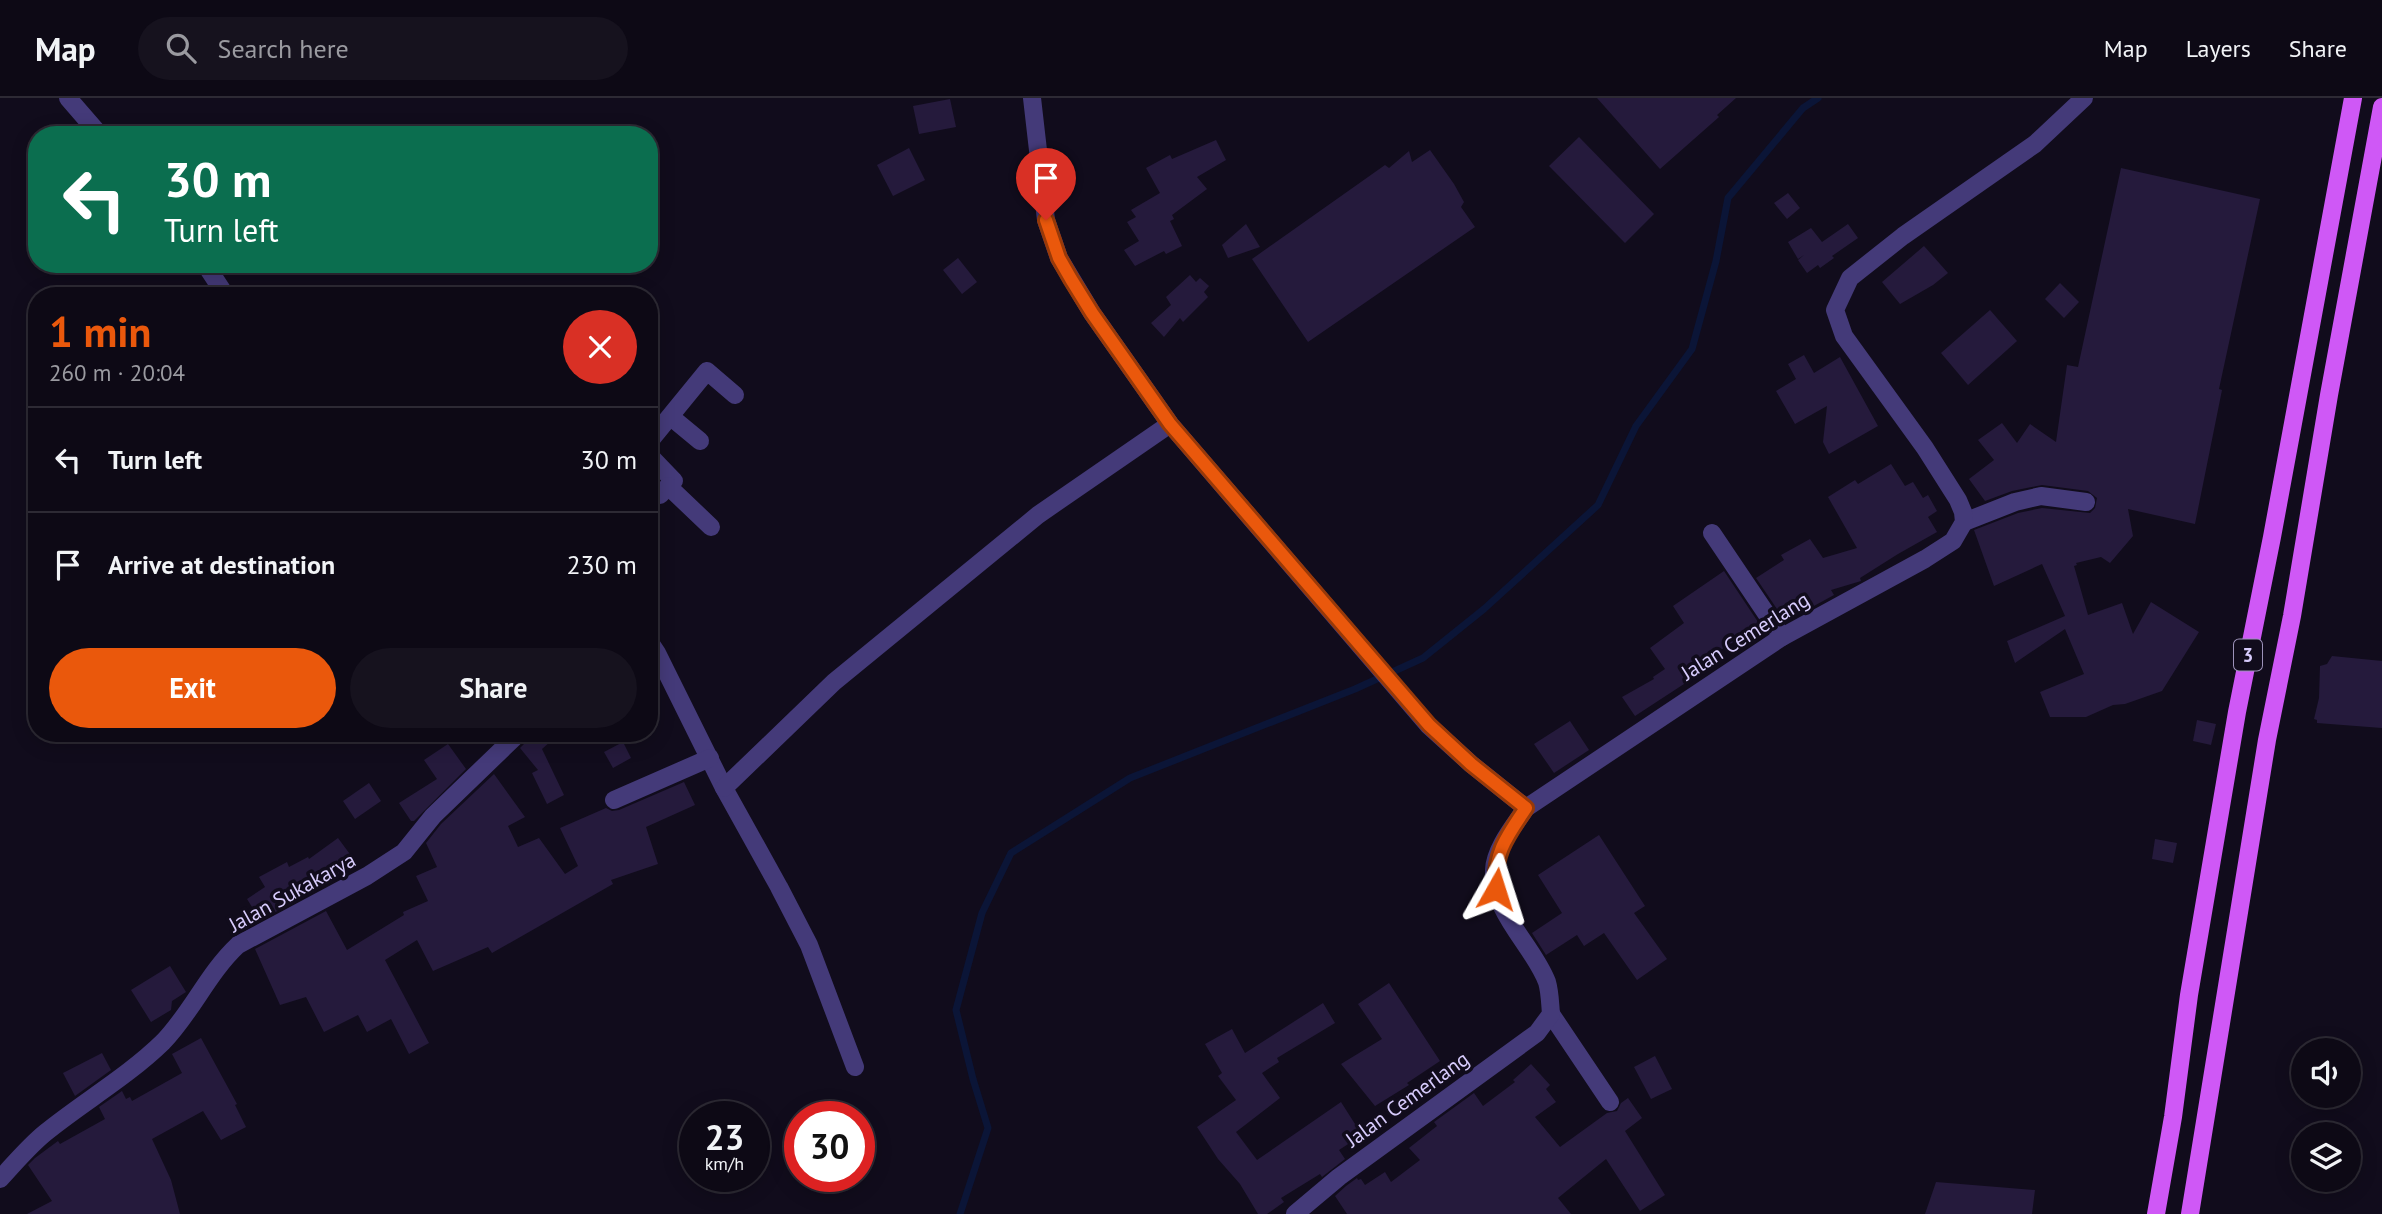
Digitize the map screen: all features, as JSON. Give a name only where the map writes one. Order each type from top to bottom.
[{"type":"main road","name":"3","points":[[2156,1214],[2173,1117],[2189,995],[2237,712],[2353,98]]},
{"type":"main road","name":"3","points":[[2190,1214],[2267,740],[2292,616],[2382,107]]},
{"type":"street","points":[[68,98],[93,126]]},
{"type":"street","points":[[1032,98],[1046,220],[1059,258],[1092,313],[1170,424],[1429,725],[1471,764],[1526,808]]},
{"type":"street","points":[[2084,98],[2035,144],[1903,236],[1850,278],[1835,310],[1844,336],[1925,448],[1958,500],[1964,522],[2015,502],[2041,496],[2086,502]]},
{"type":"street","points":[[658,432],[707,371],[735,395]]},
{"type":"street","points":[[671,417],[700,440]]},
{"type":"street","points":[[724,788],[834,682],[1028,524],[1170,424]]},
{"type":"street","points":[[658,464],[674,481],[660,495],[658,493]]},
{"type":"street","points":[[668,486],[711,527]]},
{"type":"street","name":"Jalan Cemerlang","points":[[1294,1214],[1339,1177],[1537,1033],[1551,1014],[1546,981],[1507,915],[1496,889],[1494,869],[1505,839],[1526,808],[1782,637],[1935,553],[1953,541],[1964,522]]},
{"type":"street","points":[[1712,533],[1782,637]]},
{"type":"street","points":[[658,655],[724,788],[808,945],[855,1067]]},
{"type":"street","name":"Jalan Sukakarya","points":[[0,1180],[44,1134],[143,1060],[164,1041],[183,1019],[225,957],[238,945],[367,876],[404,852],[433,816],[510,742]]},
{"type":"street","points":[[614,800],[710,758]]},
{"type":"street","points":[[1551,1014],[1610,1102]]},
{"type":"building","points":[[1597,98],[1736,98],[1717,115],[1719,117],[1660,169]]},
{"type":"building","points":[[950,99],[956,127],[919,134],[913,106]]},
{"type":"building","points":[[1579,137],[1654,214],[1625,243],[1549,166]]},
{"type":"building","points":[[1216,140],[1226,160],[1197,177],[1207,189],[1172,215],[1174,219],[1170,221],[1182,246],[1166,254],[1164,251],[1135,266],[1124,250],[1139,241],[1127,222],[1136,217],[1131,210],[1160,193],[1146,168],[1170,155],[1172,159]]},
{"type":"building","points":[[909,148],[925,180],[893,196],[877,165]]},
{"type":"building","points":[[1430,150],[1454,184],[1464,202],[1461,207],[1475,227],[1308,342],[1252,259],[1385,165],[1389,168],[1409,151],[1412,162]]},
{"type":"building","points":[[2121,168],[2260,199],[2219,389],[2222,390],[2195,524],[2128,509],[2133,536],[2110,563],[2101,557],[2076,563],[2074,566],[2088,615],[2122,603],[2133,634],[2151,602],[2199,632],[2162,691],[2125,704],[2113,705],[2086,717],[2050,717],[2040,692],[2084,674],[2065,629],[2015,663],[2007,641],[2065,616],[2042,564],[1994,586],[1974,530],[2018,513],[2042,508],[2090,513],[2095,508],[2097,498],[2088,491],[2042,485],[2012,491],[1985,501],[1969,479],[1994,460],[1978,440],[2002,423],[2017,443],[2030,424],[2056,442],[2067,365],[2078,367]]},
{"type":"building","points":[[1788,193],[1800,208],[1787,219],[1774,203]]},
{"type":"building","points":[[1246,224],[1260,247],[1228,258],[1222,245]]},
{"type":"building","points":[[1848,224],[1858,238],[1820,268],[1818,265],[1807,273],[1798,260],[1804,255],[1798,259],[1788,242],[1811,228],[1822,242]]},
{"type":"building","points":[[1924,246],[1948,273],[1900,304],[1882,282]]},
{"type":"building","points":[[958,258],[977,282],[962,294],[943,270]]},
{"type":"building","points":[[1190,275],[1196,282],[1200,278],[1209,286],[1204,292],[1208,297],[1183,322],[1180,318],[1164,337],[1151,323],[1171,305],[1166,297]]},
{"type":"building","points":[[2060,283],[2079,302],[2064,318],[2045,299]]},
{"type":"building","points":[[1990,310],[2017,341],[1968,385],[1941,353]]},
{"type":"building","points":[[1804,355],[1814,373],[1840,357],[1878,426],[1829,454],[1823,442],[1827,406],[1795,424],[1776,391],[1796,379],[1788,364]]},
{"type":"building","points":[[1891,464],[1905,486],[1913,482],[1923,498],[1928,495],[1937,511],[1928,517],[1937,532],[1860,578],[1861,581],[1831,590],[1834,595],[1812,607],[1809,603],[1783,618],[1756,578],[1784,560],[1781,555],[1810,539],[1823,558],[1857,548],[1828,497],[1855,480],[1858,484]]},
{"type":"building","points":[[1724,571],[1766,634],[1744,649],[1738,639],[1705,660],[1710,667],[1635,716],[1622,697],[1654,679],[1653,677],[1665,669],[1650,648],[1684,623],[1673,606]]},
{"type":"building","points":[[2332,656],[2382,661],[2382,728],[2317,723],[2314,719],[2319,698],[2320,666],[2327,664]]},
{"type":"building","points":[[2197,720],[2216,724],[2211,745],[2193,741]]},
{"type":"building","points":[[1570,721],[1589,750],[1554,773],[1534,744]]},
{"type":"building","points":[[526,742],[550,742],[542,749],[564,795],[547,804],[532,773],[538,770],[520,748]]},
{"type":"building","points":[[623,742],[631,758],[613,768],[604,752]]},
{"type":"building","points":[[448,744],[466,769],[411,821],[399,803],[437,779],[424,760]]},
{"type":"building","points":[[494,774],[525,817],[508,826],[518,847],[539,838],[565,874],[578,866],[560,828],[606,808],[619,810],[684,782],[695,805],[646,827],[658,864],[611,880],[613,884],[492,953],[488,947],[433,971],[417,940],[385,960],[429,1043],[409,1054],[391,1019],[367,1032],[358,1015],[324,1032],[306,997],[280,1005],[255,949],[326,911],[347,950],[404,915],[403,912],[428,901],[416,876],[437,867],[426,843],[441,824]]},
{"type":"building","points":[[369,783],[381,801],[355,819],[343,801]]},
{"type":"building","points":[[1599,835],[1645,906],[1634,913],[1667,959],[1637,980],[1604,933],[1584,946],[1577,935],[1546,955],[1532,933],[1562,913],[1538,875]]},
{"type":"building","points":[[338,838],[355,861],[316,891],[260,920],[247,899],[265,887],[259,877],[287,862],[289,867],[308,857],[309,859]]},
{"type":"building","points":[[2155,839],[2177,843],[2173,863],[2152,859]]},
{"type":"building","points":[[170,966],[186,992],[172,1001],[171,1010],[151,1022],[131,990]]},
{"type":"building","points":[[1389,983],[1440,1061],[1375,1106],[1341,1064],[1382,1039],[1358,1004]]},
{"type":"building","points":[[1323,1003],[1335,1023],[1277,1058],[1279,1062],[1262,1073],[1280,1098],[1236,1132],[1257,1160],[1341,1102],[1362,1135],[1339,1150],[1345,1159],[1322,1177],[1320,1174],[1281,1198],[1284,1202],[1267,1214],[1258,1214],[1240,1184],[1218,1159],[1197,1127],[1236,1100],[1218,1076],[1222,1073],[1205,1044],[1232,1029],[1245,1053]]},
{"type":"building","points":[[201,1038],[237,1104],[235,1105],[246,1127],[221,1140],[203,1111],[152,1139],[171,1180],[180,1214],[27,1214],[52,1201],[28,1165],[58,1141],[60,1144],[105,1119],[99,1107],[122,1091],[126,1099],[130,1097],[132,1101],[182,1073],[172,1054]]},
{"type":"building","points":[[102,1053],[111,1070],[75,1096],[63,1073]]},
{"type":"building","points":[[1655,1056],[1672,1089],[1651,1099],[1634,1067]]},
{"type":"building","points":[[1531,1064],[1550,1085],[1546,1089],[1556,1102],[1535,1117],[1560,1147],[1607,1113],[1617,1111],[1621,1103],[1628,1098],[1642,1118],[1625,1131],[1665,1195],[1640,1211],[1606,1159],[1558,1198],[1571,1214],[1347,1214],[1335,1196],[1346,1186],[1357,1178],[1365,1185],[1385,1172],[1391,1182],[1420,1160],[1409,1148],[1437,1126],[1434,1122],[1474,1093],[1483,1106],[1515,1082],[1513,1080]]},
{"type":"building","points":[[1936,1182],[2035,1190],[2032,1214],[1925,1214]]},
{"type":"waterway","points":[[960,1214],[988,1128],[956,1010],[982,913],[1011,853],[1130,778],[1355,689],[1423,658],[1484,609],[1598,505],[1636,426],[1692,349],[1716,261],[1728,198],[1803,108],[1818,98]]},
{"type":"route","points":[[1046,220],[1059,258],[1071,279],[1170,424],[1429,725],[1471,764],[1526,808],[1505,839],[1494,869],[1496,889]]}]
